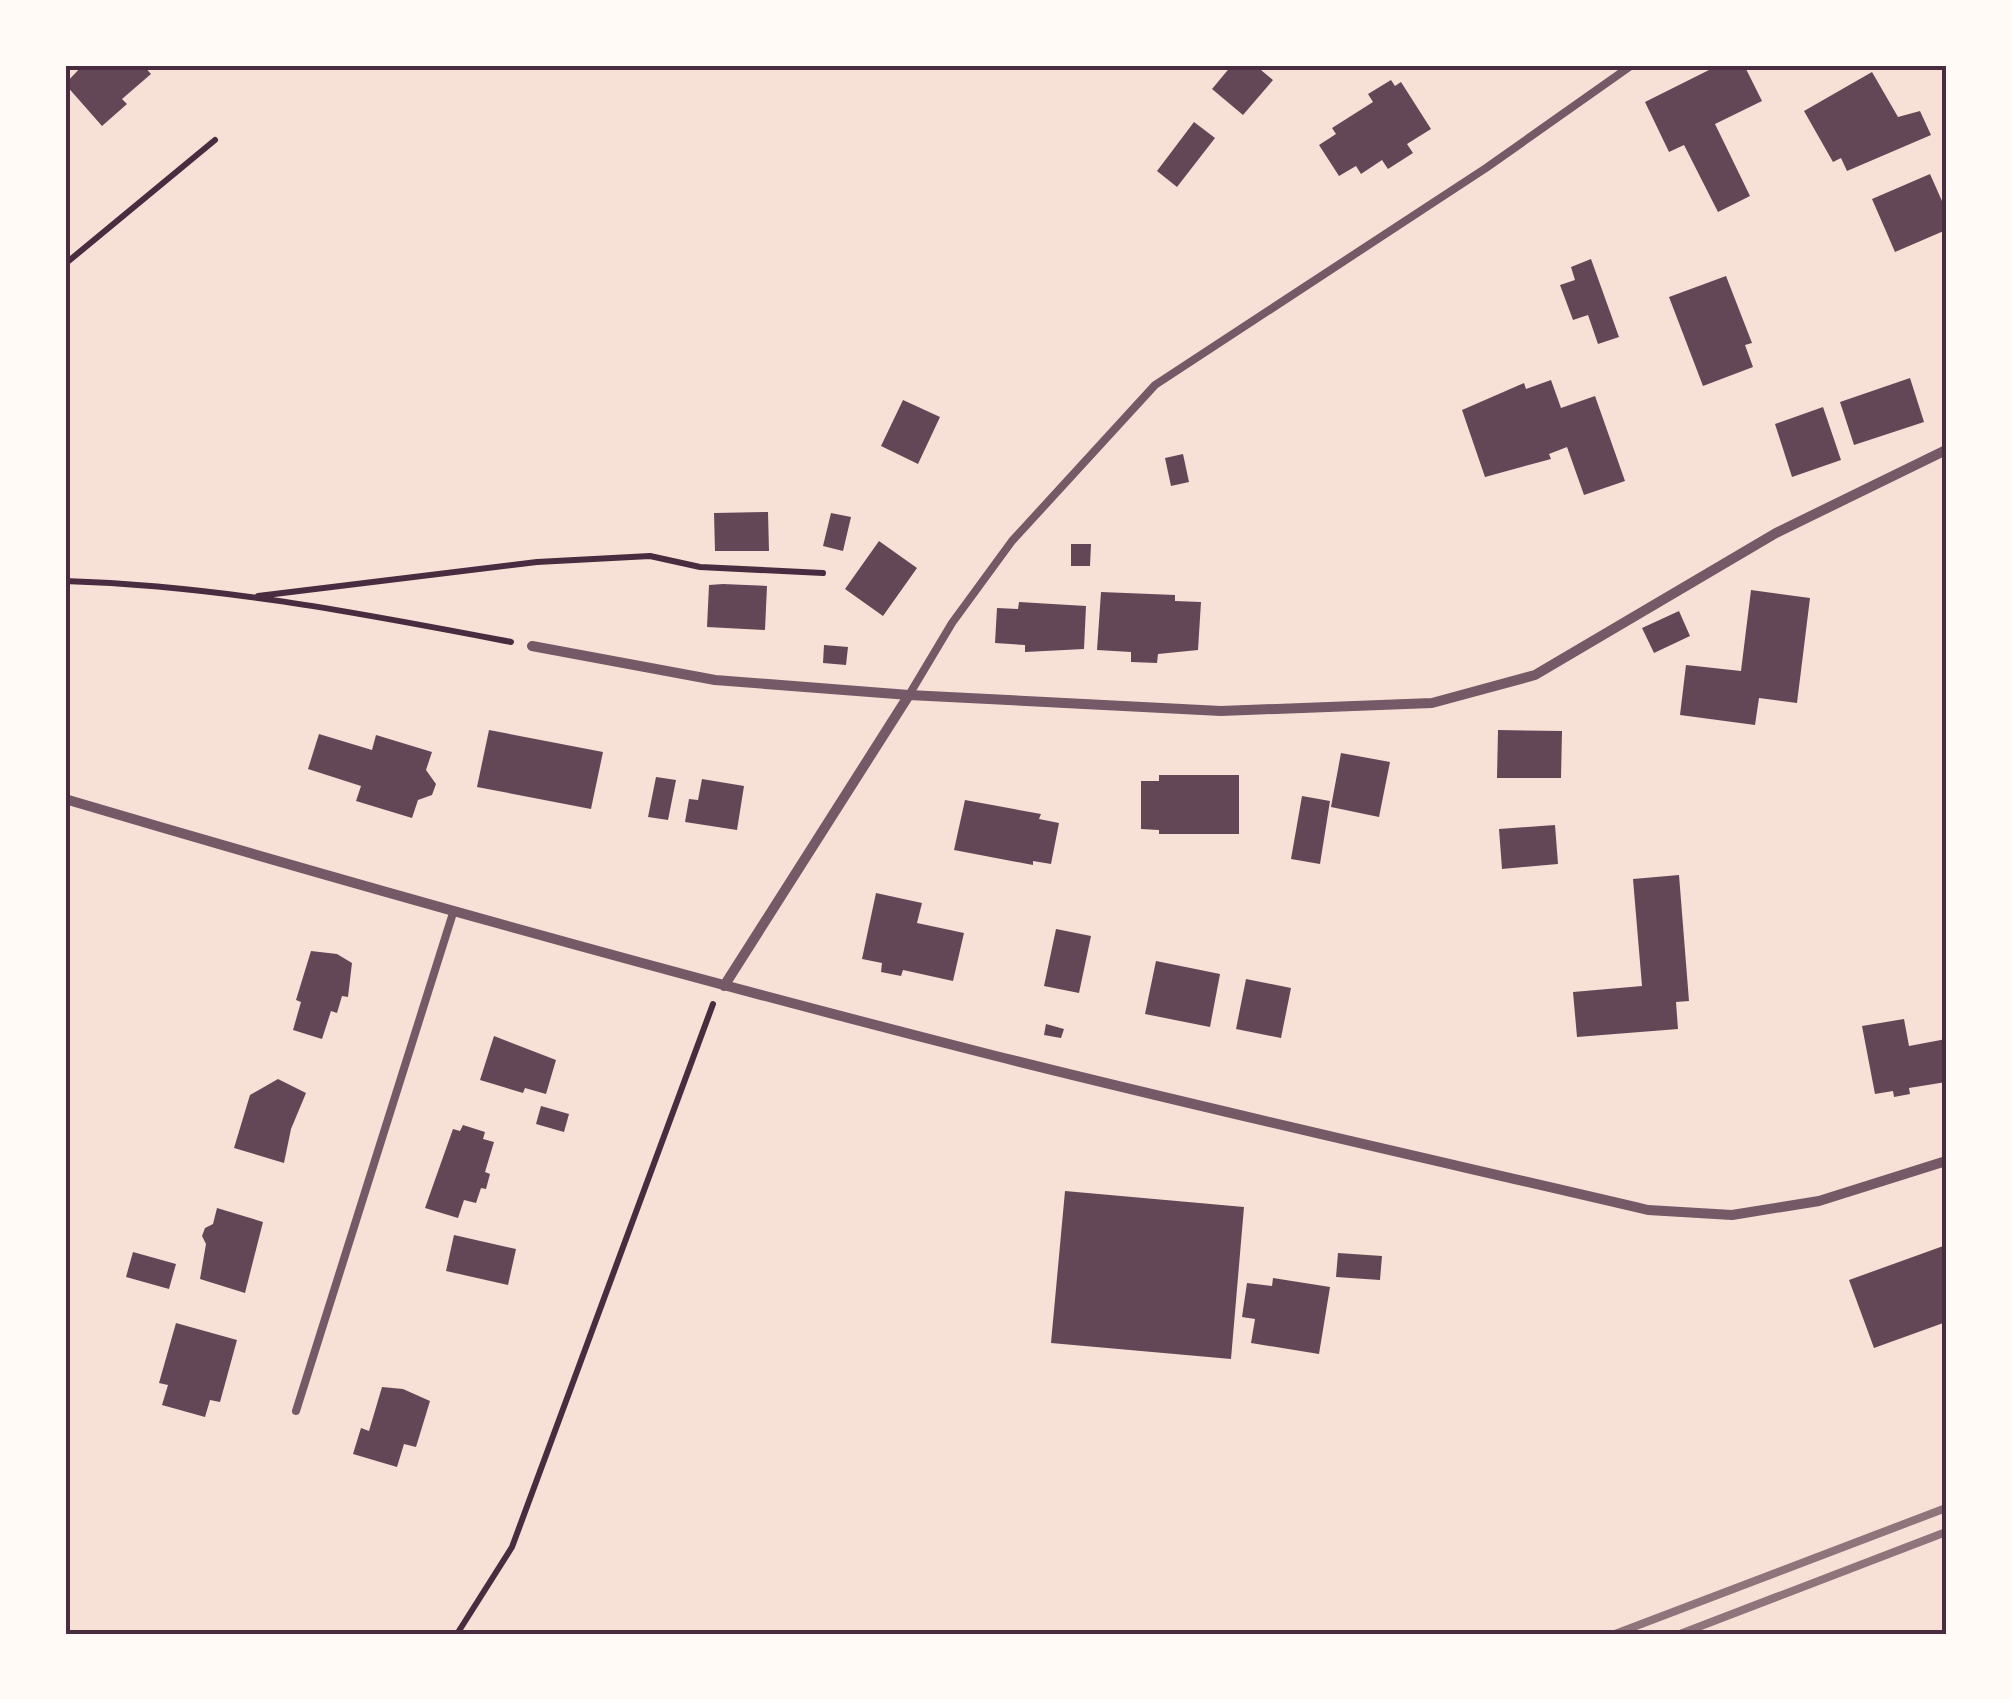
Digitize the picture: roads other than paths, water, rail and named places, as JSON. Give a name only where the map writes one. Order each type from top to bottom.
[{"type":"street","points":[[532,646],[715,680],[909,696],[1221,711],[1432,703],[1535,674],[1776,533],[1946,450]]},
{"type":"street","points":[[724,986],[909,696]]},
{"type":"street","points":[[65,799],[453,913],[724,986],[998,1056],[1648,1210],[1732,1215],[1802,1204],[1946,1161]]},
{"type":"lane","points":[[909,696],[952,622],[1012,541],[1155,384],[1486,168],[1632,65]]},
{"type":"lane","points":[[296,1411],[453,913]]},
{"type":"railway","points":[[1615,1634],[1946,1508]]},
{"type":"railway","points":[[1680,1634],[1946,1532]]}]
